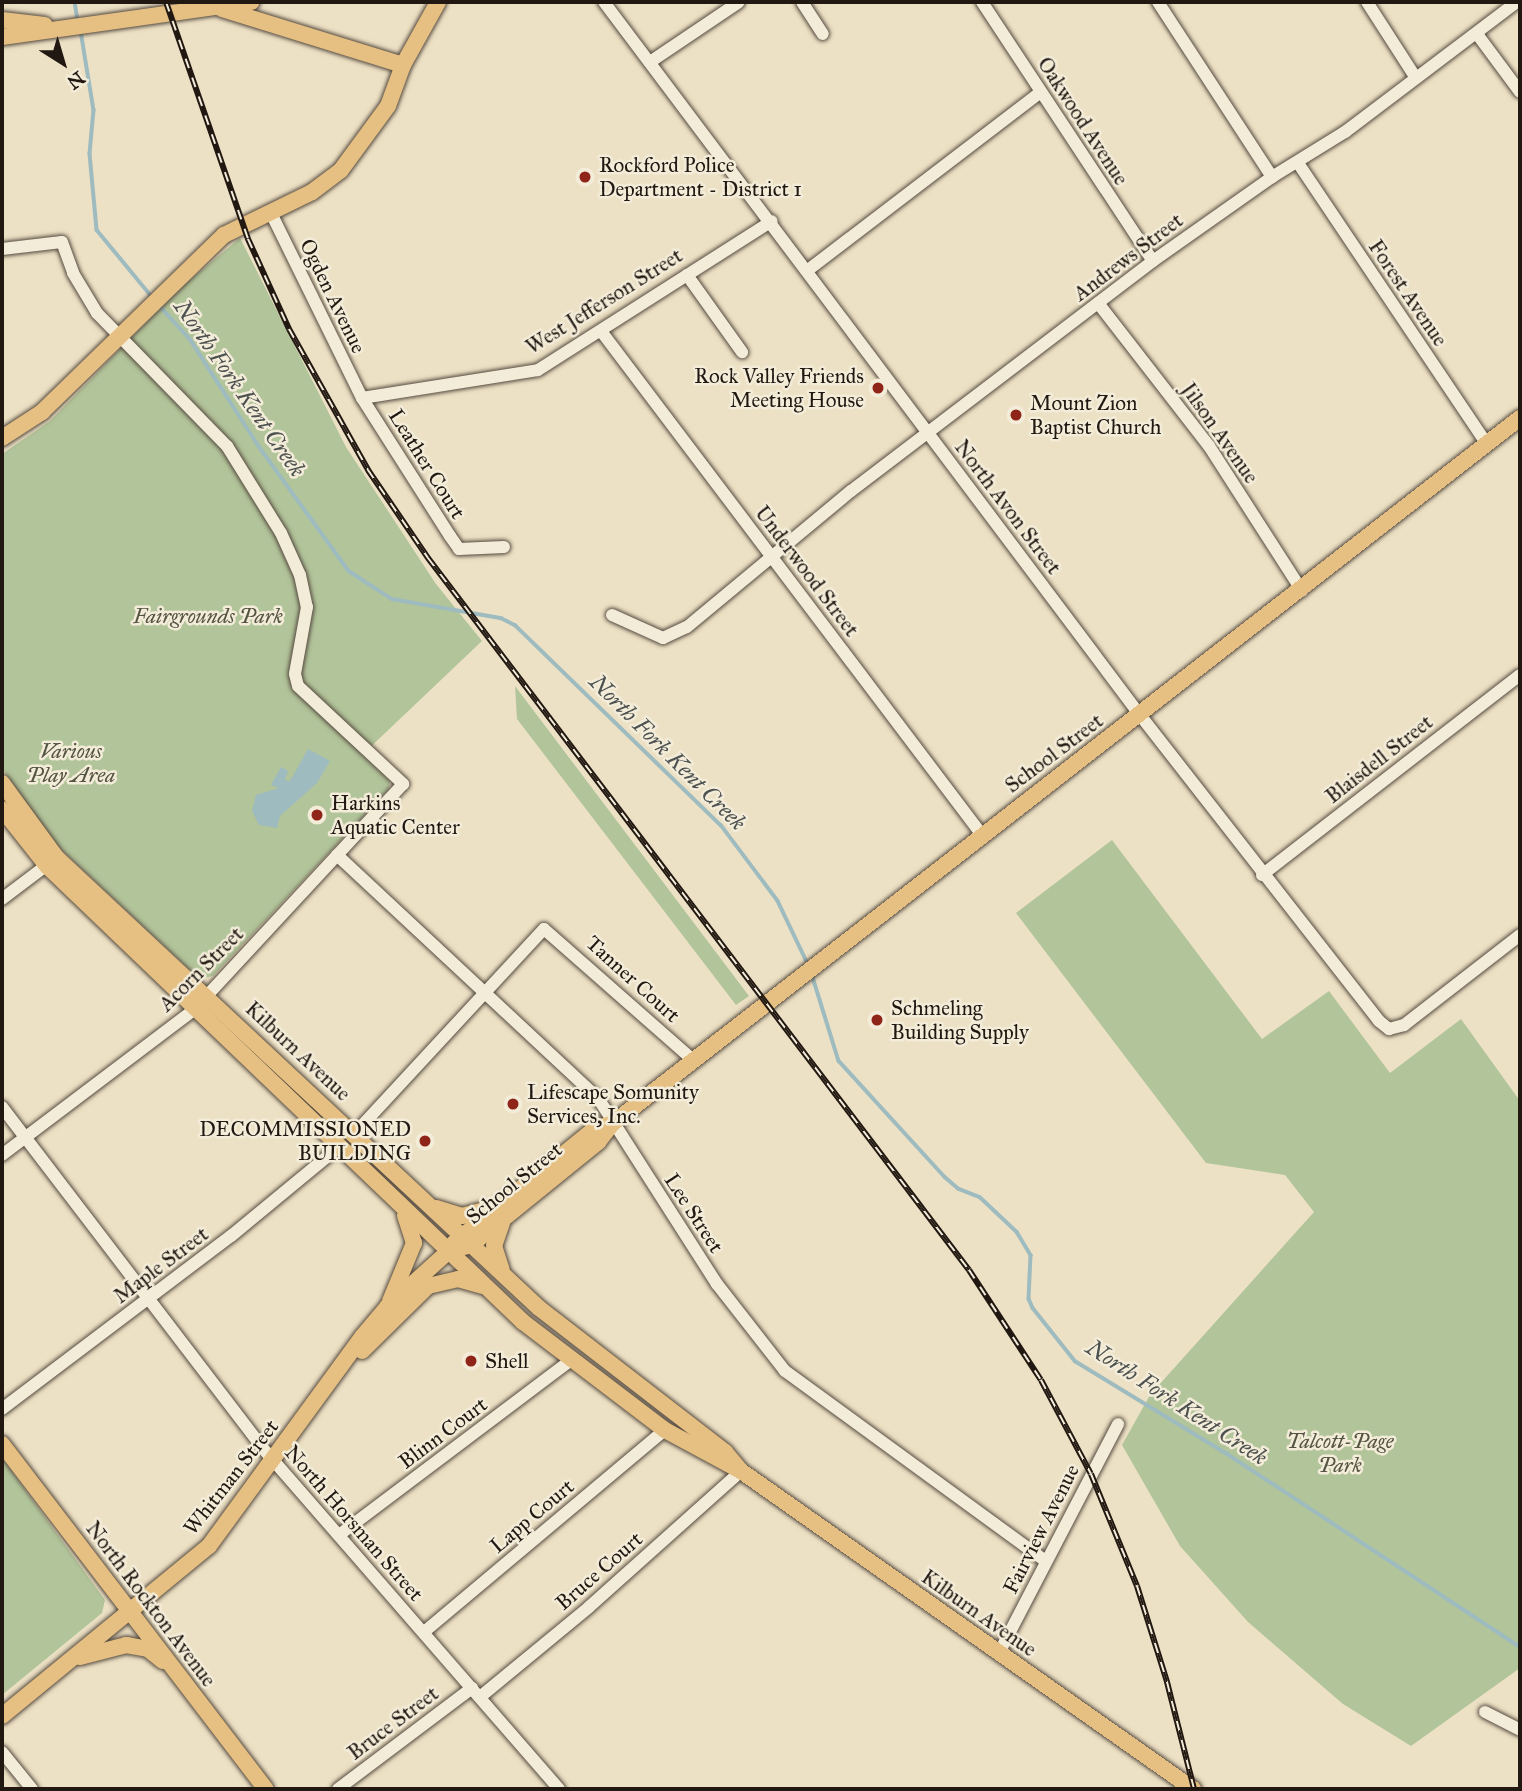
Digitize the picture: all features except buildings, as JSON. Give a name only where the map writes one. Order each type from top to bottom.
[{"type":"main road","points":[[2,37],[251,2]]},
{"type":"main road","points":[[2,438],[42,412],[169,286],[242,224],[312,192],[341,170],[388,106],[403,65],[438,2]]},
{"type":"main road","points":[[215,7],[403,65]]},
{"type":"main road","points":[[2,20],[69,26]]},
{"type":"main road","name":"School Street","points":[[449,1251],[504,1208],[593,1130],[613,1122],[796,982],[982,835],[1302,591],[1520,418]]},
{"type":"main road","name":"Kilburn Avenue","points":[[2,783],[52,862],[208,996],[507,1279],[725,1452],[741,1471]]},
{"type":"main road","name":"Kilburn Avenue","points":[[2,809],[195,1009],[489,1290],[570,1362],[665,1430],[741,1471],[1193,1789]]},
{"type":"main road","points":[[387,1307],[414,1243],[411,1227],[398,1204]]},
{"type":"main road","points":[[428,1204],[462,1216],[504,1208],[494,1246],[507,1279]]},
{"type":"main road","name":"Whitman Street","points":[[2,1716],[209,1546],[387,1307],[449,1251]]},
{"type":"main road","points":[[337,1374],[428,1286],[458,1279],[489,1290]]},
{"type":"main road","name":"North Rockton Avenue","points":[[2,1444],[266,1789]]},
{"type":"main road","points":[[68,1661],[99,1649],[136,1646],[177,1671]]},
{"type":"street","name":"North Avon Street","points":[[604,2],[772,221],[1262,875],[1389,1029],[1404,1025],[1520,935]]},
{"type":"street","points":[[650,62],[739,2]]},
{"type":"street","points":[[802,2],[823,34]]},
{"type":"street","name":"Oakwood Avenue","points":[[982,2],[1153,261]]},
{"type":"street","points":[[1158,2],[1272,177]]},
{"type":"street","points":[[1367,2],[1416,78]]},
{"type":"street","name":"Andrews Street","points":[[612,615],[663,638],[673,636],[771,556],[1153,261],[1272,177],[1298,163],[1517,2]]},
{"type":"street","points":[[1477,34],[1520,92]]},
{"type":"street","points":[[807,270],[1041,92]]},
{"type":"street","name":"Forest Avenue","points":[[1298,163],[1487,444]]},
{"type":"street","name":"Ogden Avenue","points":[[270,211],[362,398]]},
{"type":"street","name":"West Jefferson Street","points":[[362,398],[538,370],[772,221]]},
{"type":"street","points":[[2,249],[62,242],[86,296],[119,338]]},
{"type":"street","points":[[687,275],[742,352]]},
{"type":"street","name":"Jilson Avenue","points":[[1098,303],[1209,446],[1302,591]]},
{"type":"street","name":"Underwood Street","points":[[601,331],[982,835]]},
{"type":"street","name":"Acorn Street","points":[[2,1155],[195,1009],[404,784],[298,686],[295,674],[307,607],[294,558],[227,446],[119,338]]},
{"type":"street","name":"Leather Court","points":[[362,398],[459,549],[504,547]]},
{"type":"street","name":"Blaisdell Street","points":[[1262,875],[1520,675]]},
{"type":"street","name":"Lee Street","points":[[337,855],[598,1098],[717,1284],[785,1371],[1046,1561]]},
{"type":"street","points":[[2,899],[52,862]]},
{"type":"street","name":"Tanner Court","points":[[485,993],[544,929],[693,1060]]},
{"type":"street","points":[[355,1133],[485,993]]},
{"type":"street","name":"North Horsman Street","points":[[2,1107],[146,1300],[272,1460],[559,1789]]},
{"type":"street","name":"Maple Street","points":[[2,1409],[146,1300],[339,1147]]},
{"type":"street","name":"Blinn Court","points":[[339,1535],[570,1362]]},
{"type":"street","name":"Fairview Avenue","points":[[999,1653],[1118,1424]]},
{"type":"street","name":"Lapp Court","points":[[424,1632],[665,1430]]},
{"type":"street","name":"Bruce Court","points":[[476,1693],[589,1607],[741,1471]]},
{"type":"street","name":"Bruce Street","points":[[338,1789],[476,1693]]},
{"type":"street","points":[[1485,1712],[1520,1730]]},
{"type":"street","points":[[2,1752],[32,1789]]},
{"type":"green space","name":"Fairgrounds Park","points":[[240,238],[346,447],[436,584],[482,641],[363,754],[390,780],[389,789],[213,976],[203,978],[191,971],[49,838],[2,768],[2,454],[50,421],[177,291]]},
{"type":"green space","points":[[515,686],[749,996],[736,1005],[517,719]]},
{"type":"green space","name":"Talcott-Page Park","points":[[1112,840],[1262,1039],[1329,991],[1390,1073],[1461,1019],[1520,1101],[1520,1668],[1411,1746],[1343,1704],[1248,1622],[1180,1546],[1122,1445],[1150,1395],[1314,1212],[1285,1175],[1206,1163],[1016,913]]},
{"type":"green space","points":[[2,1458],[105,1600],[102,1613],[2,1695]]},
{"type":"water","points":[[308,749],[330,761],[317,783],[280,816],[277,828],[259,825],[252,811],[256,795],[279,788],[271,785],[281,767],[288,771],[285,780],[290,781]]},
{"type":"waterway","name":"North Fork Kent Creek","points":[[75,2],[78,20]]},
{"type":"waterway","name":"North Fork Kent Creek","points":[[81,31],[94,110],[90,154],[97,230],[153,298]]},
{"type":"waterway","name":"North Fork Kent Creek","points":[[158,304],[190,339],[258,445],[349,571],[392,599],[501,618],[515,625],[721,825],[778,901],[808,964]]},
{"type":"waterway","name":"North Fork Kent Creek","points":[[812,974],[839,1061],[945,1177],[959,1189],[980,1197],[1017,1232],[1031,1255],[1029,1299],[1033,1308],[1075,1361],[1226,1453],[1520,1647]]},
{"type":"railway","points":[[166,2],[248,239],[289,329],[368,470],[428,558],[969,1270],[1041,1380],[1091,1474],[1137,1586],[1167,1682],[1194,1789]]},
{"type":"place","name":"Rockford Police Department - District 1","points":[[585,177]]},
{"type":"place","name":"Rock Valley Friends Meeting House","points":[[878,388]]},
{"type":"place","name":"Mount Zion Baptist Church","points":[[1016,415]]},
{"type":"place","name":"Harkins Aquatic Center","points":[[317,815]]},
{"type":"place","name":"Schmeling Building Supply","points":[[877,1020]]},
{"type":"place","name":"Lifescape Somunity Services, Inc.","points":[[513,1104]]},
{"type":"place","name":"DECOMMISSIONED BUILDING","points":[[425,1141]]},
{"type":"place","name":"Shell","points":[[471,1361]]},
{"type":"park label","name":"Various Play Area","points":[[71,763]]}]
